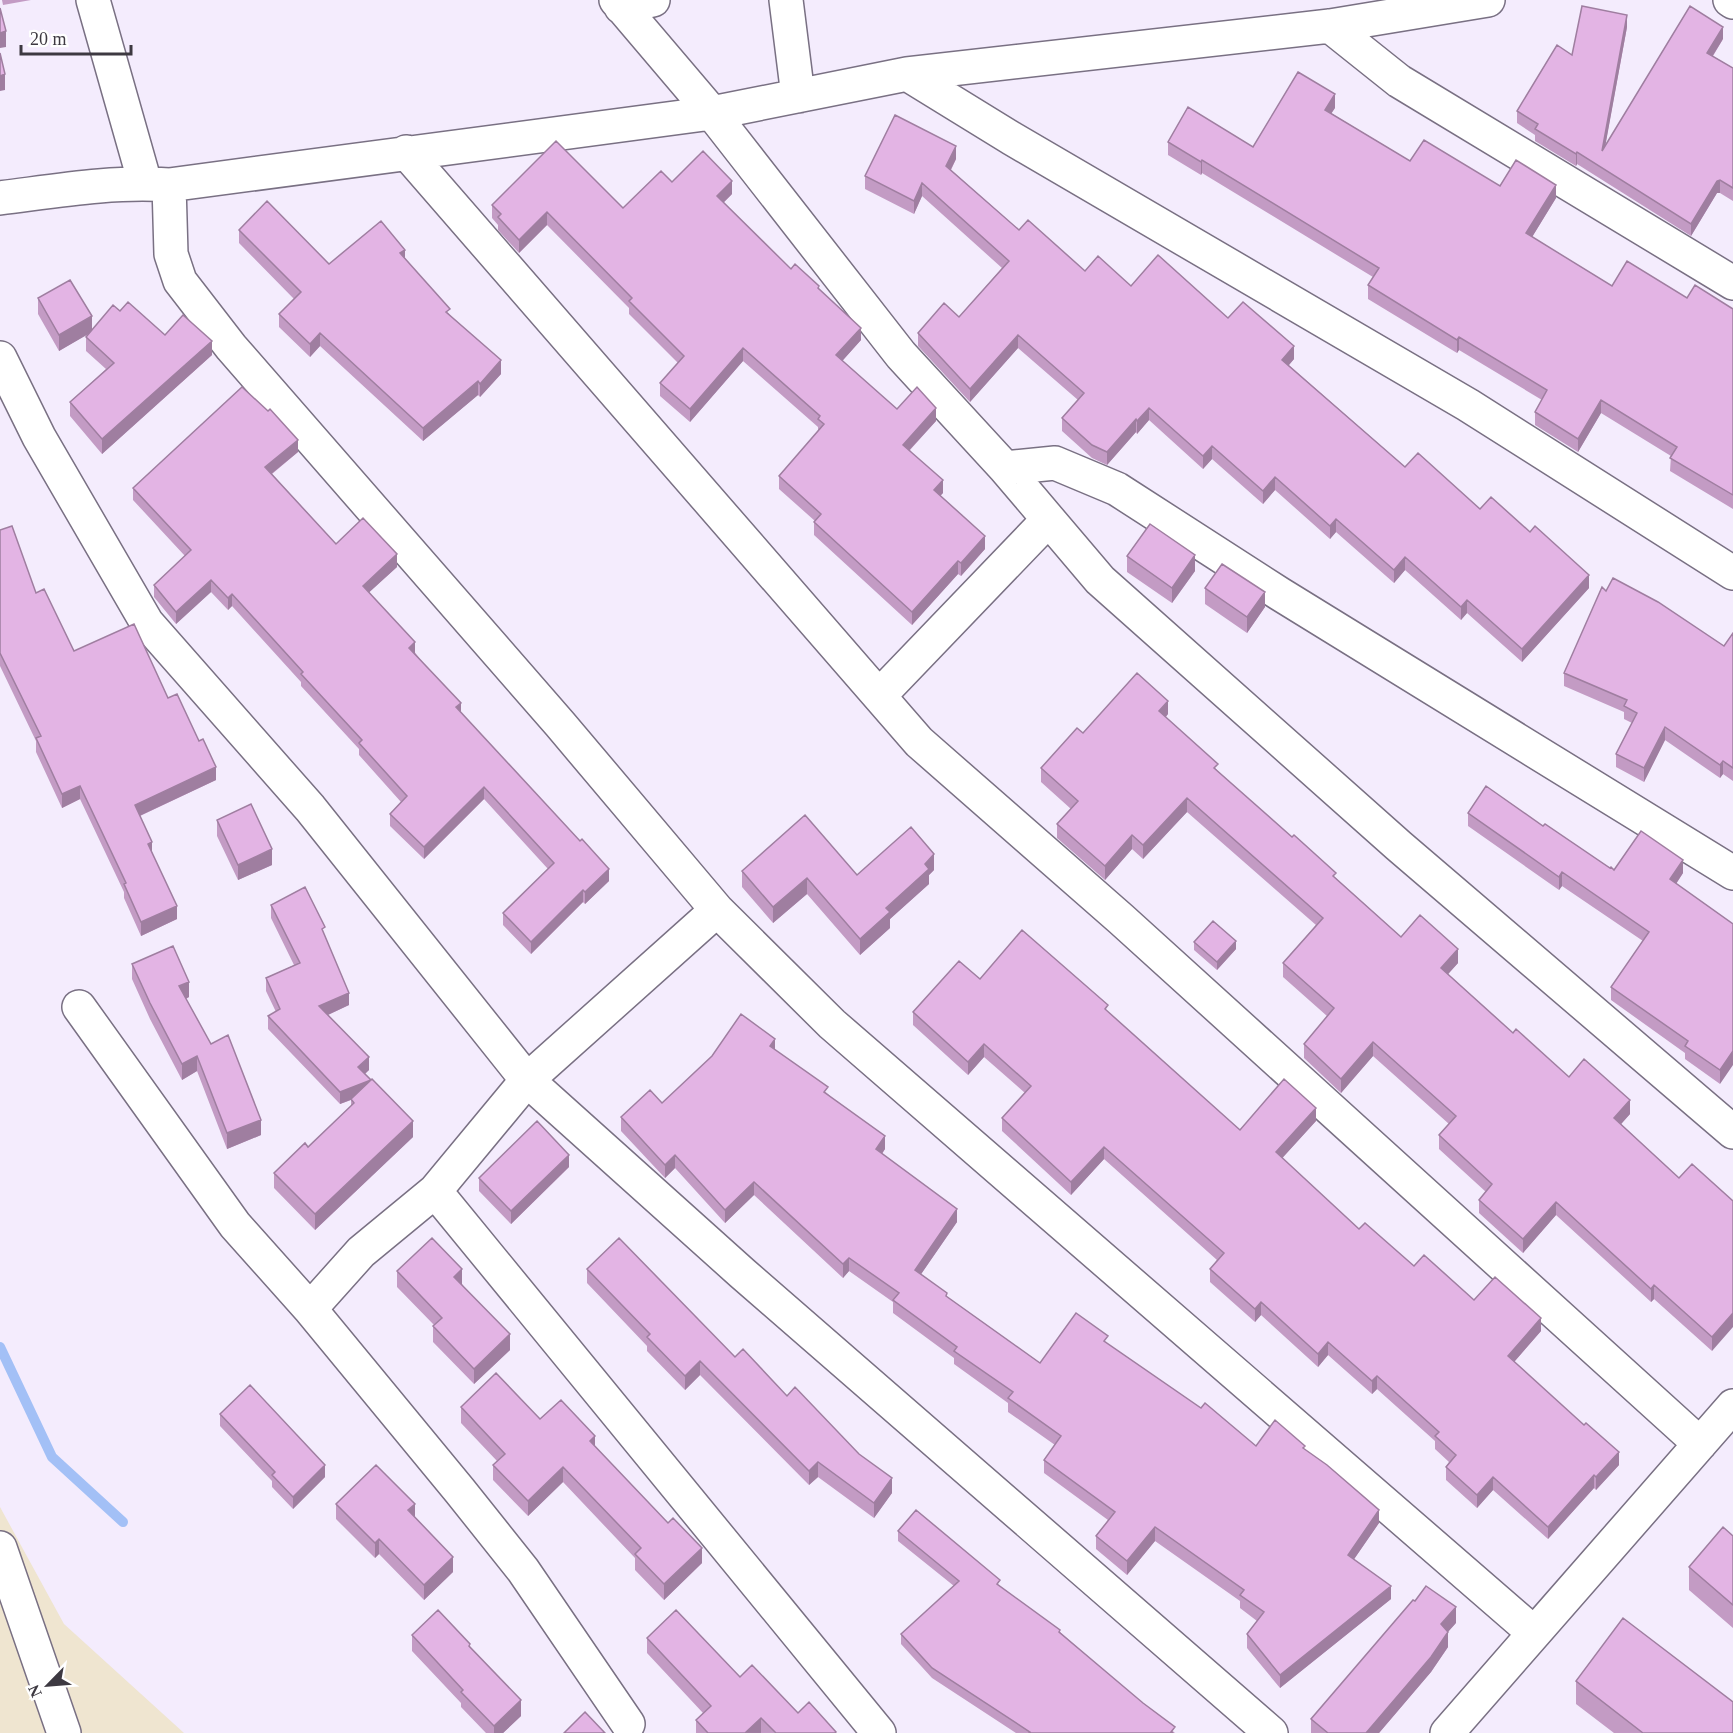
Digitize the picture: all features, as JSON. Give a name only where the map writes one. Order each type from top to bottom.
[{"type":"street","points":[[93,0],[157,184],[171,254],[180,281],[231,347],[560,724],[717,910],[832,1024],[1534,1633]]},
{"type":"street","points":[[618,4],[653,0]]},
{"type":"street","points":[[786,0],[798,96]]},
{"type":"street","points":[[0,198],[75,189],[157,184],[712,113],[907,74],[1330,26],[1488,0]]},
{"type":"street","points":[[618,4],[712,113],[901,355],[1005,468],[1108,588],[1399,846],[1733,1132]]},
{"type":"street","points":[[1330,26],[1399,81],[1733,283]]},
{"type":"street","points":[[907,74],[1011,138],[1468,405],[1733,573]]},
{"type":"street","points":[[406,152],[919,742],[1130,927],[1700,1444]]},
{"type":"street","points":[[0,358],[39,437],[147,623],[310,808],[527,1080],[742,1273],[1271,1733]]},
{"type":"street","points":[[1005,468],[1055,463],[1117,489],[1280,594],[1733,873]]},
{"type":"street","points":[[879,696],[1048,520]]},
{"type":"street","points":[[310,1309],[361,1252],[435,1191],[527,1080],[717,910]]},
{"type":"street","points":[[79,1007],[235,1225],[310,1309],[523,1570],[628,1724]]},
{"type":"street","points":[[435,1191],[879,1733]]},
{"type":"street","points":[[1447,1733],[1733,1406]]},
{"type":"street","points":[[0,1548],[64,1733]]},
{"type":"shaded area","points":[[0,1507],[64,1624],[184,1733],[0,1733]]},
{"type":"building","points":[[1582,6],[1627,15],[1602,151],[1690,6],[1723,27],[1707,53],[1733,68],[1733,188],[1720,180],[1717,181],[1691,224],[1577,152],[1576,154],[1535,129],[1538,124],[1517,111],[1557,45],[1572,55]]},
{"type":"building","points":[[0,8],[6,31],[0,33]]},
{"type":"building","points":[[0,53],[5,74],[0,76]]},
{"type":"building","points":[[1298,72],[1335,94],[1325,110],[1410,161],[1424,140],[1500,186],[1516,160],[1556,185],[1526,233],[1612,286],[1627,261],[1687,298],[1695,285],[1733,309],[1733,495],[1670,458],[1677,447],[1601,400],[1578,439],[1535,412],[1547,390],[1459,337],[1457,340],[1368,285],[1379,268],[1202,160],[1201,162],[1168,142],[1188,107],[1253,147]]},
{"type":"building","points":[[895,115],[956,146],[946,166],[1019,230],[1028,220],[1085,271],[1098,256],[1131,286],[1158,255],[1228,318],[1243,302],[1294,346],[1282,360],[1405,467],[1418,453],[1480,509],[1491,497],[1530,532],[1535,526],[1589,575],[1522,649],[1467,600],[1461,607],[1405,557],[1394,570],[1336,519],[1330,526],[1275,477],[1263,491],[1212,446],[1203,456],[1149,408],[1137,421],[1136,419],[1107,452],[1092,445],[1062,418],[1084,393],[1018,335],[970,389],[918,333],[944,303],[959,317],[1009,261],[922,183],[914,201],[865,176]]},
{"type":"building","points":[[556,141],[623,208],[661,171],[672,182],[703,151],[732,181],[717,196],[791,269],[795,264],[861,328],[836,355],[897,409],[917,387],[936,408],[903,445],[943,480],[934,490],[985,536],[961,563],[958,561],[912,612],[814,522],[821,514],[779,476],[824,424],[818,419],[820,416],[743,348],[690,409],[660,383],[684,356],[629,301],[632,298],[547,212],[519,240],[498,217],[501,214],[492,205]]},
{"type":"building","points":[[267,201],[329,264],[381,221],[405,250],[400,253],[450,309],[446,312],[501,360],[480,384],[478,381],[423,428],[320,333],[310,344],[279,314],[301,292],[239,230]]},
{"type":"building","points":[[70,280],[92,316],[59,335],[38,298]]},
{"type":"building","points":[[128,302],[165,335],[183,315],[212,341],[102,439],[70,402],[114,363],[86,337],[113,305],[120,311]]},
{"type":"building","points":[[242,387],[268,411],[270,409],[298,440],[265,467],[336,544],[363,518],[397,554],[363,586],[415,642],[409,648],[461,703],[456,707],[580,841],[582,839],[609,869],[585,892],[583,890],[531,942],[503,913],[554,863],[484,787],[424,847],[390,814],[407,796],[359,743],[362,740],[232,594],[228,598],[211,580],[176,612],[154,585],[191,550],[133,488]]},
{"type":"building","points":[[1150,524],[1195,555],[1172,588],[1127,556]]},
{"type":"building","points":[[12,526],[36,593],[44,589],[74,651],[134,624],[168,698],[177,694],[199,741],[203,739],[216,767],[135,805],[152,842],[148,844],[177,906],[141,922],[124,884],[126,883],[80,786],[62,794],[36,738],[41,736],[0,653],[0,530]]},
{"type":"building","points":[[1222,564],[1265,592],[1247,617],[1205,588]]},
{"type":"building","points":[[1613,578],[1658,602],[1724,646],[1733,633],[1733,768],[1723,761],[1720,765],[1665,727],[1644,768],[1616,754],[1637,713],[1624,706],[1627,700],[1564,673],[1602,587],[1606,591]]},
{"type":"building","points":[[1137,673],[1168,701],[1159,711],[1218,764],[1214,768],[1292,837],[1294,835],[1336,873],[1333,876],[1401,937],[1420,915],[1458,949],[1441,968],[1513,1033],[1516,1029],[1569,1077],[1584,1059],[1630,1100],[1614,1118],[1679,1178],[1692,1164],[1733,1201],[1733,1313],[1712,1337],[1654,1285],[1651,1289],[1556,1202],[1523,1239],[1479,1200],[1492,1184],[1439,1135],[1456,1116],[1373,1042],[1341,1079],[1304,1044],[1334,1008],[1283,963],[1323,918],[1187,798],[1143,845],[1132,835],[1105,866],[1057,824],[1078,801],[1041,768],[1077,728],[1083,733]]},
{"type":"building","points":[[1486,786],[1543,826],[1545,824],[1614,870],[1641,831],[1683,860],[1670,879],[1733,924],[1733,1051],[1720,1070],[1685,1046],[1688,1041],[1611,987],[1649,932],[1562,872],[1559,877],[1468,813]]},
{"type":"building","points":[[251,804],[272,849],[238,865],[217,820]]},
{"type":"building","points":[[805,815],[857,875],[911,827],[934,854],[925,864],[929,869],[886,908],[890,912],[860,939],[807,878],[773,907],[742,871]]},
{"type":"building","points":[[305,887],[325,927],[322,929],[349,993],[319,1006],[369,1057],[358,1067],[371,1080],[340,1092],[268,1016],[280,1009],[266,978],[300,963],[271,905]]},
{"type":"building","points":[[1213,921],[1236,941],[1217,962],[1194,942]]},
{"type":"building","points":[[1022,930],[1108,1005],[1105,1009],[1240,1130],[1284,1079],[1316,1108],[1276,1152],[1359,1229],[1365,1223],[1414,1266],[1424,1255],[1474,1300],[1495,1277],[1541,1318],[1508,1356],[1584,1425],[1586,1423],[1619,1452],[1596,1477],[1594,1475],[1548,1527],[1493,1477],[1477,1495],[1446,1467],[1456,1455],[1435,1436],[1439,1432],[1377,1376],[1372,1381],[1328,1342],[1318,1354],[1261,1302],[1255,1309],[1210,1269],[1224,1253],[1104,1147],[1071,1182],[1002,1118],[1031,1086],[984,1044],[968,1062],[913,1012],[959,961],[980,979]]},
{"type":"building","points":[[173,946],[189,982],[179,986],[211,1044],[228,1035],[261,1120],[227,1133],[197,1056],[182,1064],[150,1003],[132,964]]},
{"type":"building","points":[[741,1014],[775,1039],[770,1046],[828,1087],[824,1092],[885,1136],[876,1149],[957,1209],[915,1270],[947,1293],[946,1296],[1040,1363],[1076,1313],[1108,1336],[1104,1341],[1201,1408],[1205,1403],[1256,1446],[1275,1420],[1305,1446],[1303,1448],[1327,1465],[1379,1510],[1348,1555],[1391,1586],[1280,1675],[1247,1634],[1264,1612],[1240,1595],[1244,1590],[1155,1527],[1127,1561],[1096,1536],[1115,1512],[1044,1460],[1061,1436],[1008,1398],[1013,1392],[954,1351],[957,1347],[893,1300],[899,1293],[849,1258],[843,1264],[754,1182],[725,1210],[675,1155],[665,1165],[621,1117],[650,1090],[662,1103],[712,1056]]},
{"type":"building","points":[[372,1079],[413,1121],[315,1214],[274,1173],[305,1143],[308,1147],[354,1103],[351,1099]]},
{"type":"building","points":[[537,1121],[569,1155],[511,1211],[479,1178]]},
{"type":"building","points":[[432,1238],[462,1269],[454,1277],[510,1334],[474,1369],[433,1326],[442,1318],[397,1271]]},
{"type":"building","points":[[619,1238],[735,1357],[743,1349],[787,1396],[795,1387],[859,1454],[892,1478],[874,1503],[818,1462],[809,1471],[700,1361],[685,1376],[647,1337],[650,1334],[587,1269]]},
{"type":"building","points":[[496,1373],[540,1419],[561,1400],[595,1436],[590,1441],[668,1523],[673,1518],[702,1548],[664,1584],[635,1554],[641,1548],[563,1467],[528,1501],[493,1465],[505,1454],[461,1407]]},
{"type":"building","points":[[250,1385],[325,1465],[293,1497],[272,1475],[275,1472],[220,1414]]},
{"type":"building","points":[[376,1465],[415,1504],[408,1510],[453,1557],[424,1585],[379,1539],[375,1543],[336,1504]]},
{"type":"building","points":[[916,1510],[1000,1580],[997,1584],[1060,1630],[1059,1632],[1143,1703],[1175,1727],[1171,1732],[1173,1733],[1029,1733],[932,1668],[901,1634],[959,1581],[898,1531]]},
{"type":"building","points":[[1723,1527],[1733,1536],[1733,1605],[1689,1567]]},
{"type":"building","points":[[1426,1586],[1456,1607],[1441,1624],[1448,1632],[1431,1657],[1366,1733],[1328,1733],[1311,1719]]},
{"type":"building","points":[[438,1610],[521,1700],[494,1726],[412,1635]]},
{"type":"building","points":[[676,1610],[740,1677],[752,1665],[798,1713],[809,1702],[836,1732],[776,1733],[761,1718],[745,1733],[708,1733],[696,1720],[711,1706],[647,1638]]},
{"type":"building","points":[[1623,1618],[1733,1702],[1733,1733],[1643,1733],[1576,1681]]},
{"type":"building","points":[[585,1712],[605,1733],[564,1733]]},
{"type":"waterway","points":[[0,1347],[52,1457],[123,1522]]}]
